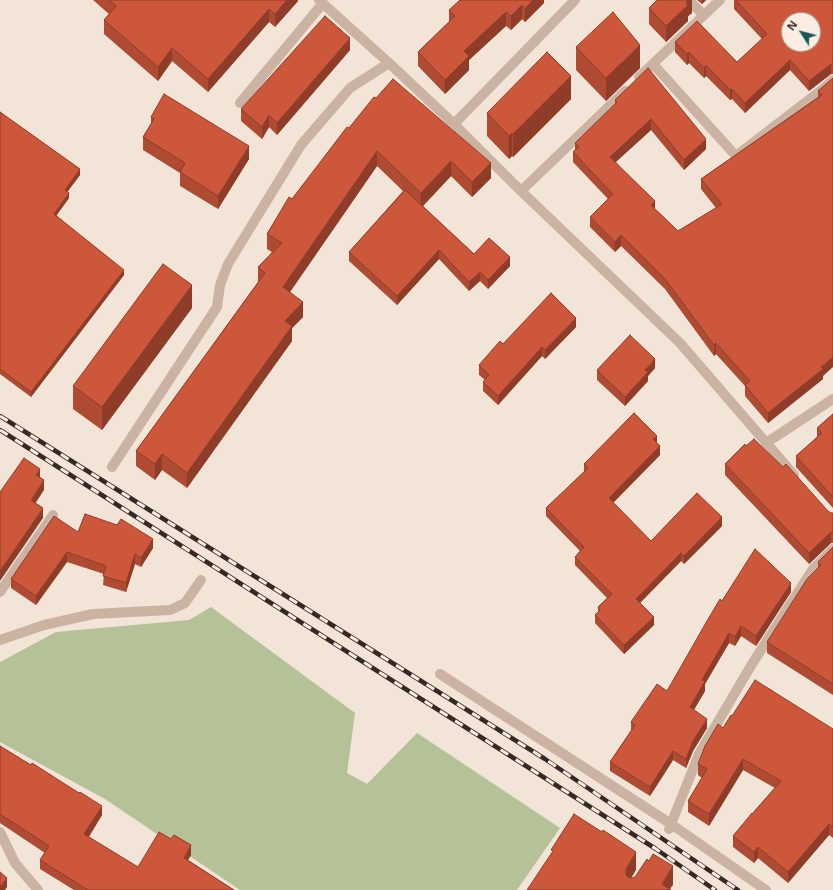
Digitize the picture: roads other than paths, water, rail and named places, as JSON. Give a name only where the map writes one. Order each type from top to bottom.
[{"type":"street","points":[[454,124],[575,0]]},
{"type":"street","points":[[688,0],[704,15]]},
{"type":"street","points":[[521,191],[720,0]]},
{"type":"street","points":[[240,103],[321,1],[454,124],[521,191],[680,343],[802,483]]},
{"type":"street","points":[[112,467],[217,307],[220,285],[228,264],[301,145],[350,88],[389,63]]},
{"type":"street","points":[[653,64],[736,156],[833,80]]},
{"type":"street","points":[[766,443],[833,399]]},
{"type":"street","points":[[0,592],[53,515]]},
{"type":"street","points":[[670,827],[698,754],[752,664],[813,569],[833,550]]},
{"type":"street","points":[[0,640],[44,625],[93,614],[170,610],[185,603],[201,580]]},
{"type":"street","points":[[440,674],[766,890]]},
{"type":"street","points":[[0,832],[15,863],[38,890]]},
{"type":"railway","points":[[0,416],[545,759],[738,890]]},
{"type":"railway","points":[[0,430],[656,849],[715,890]]}]
